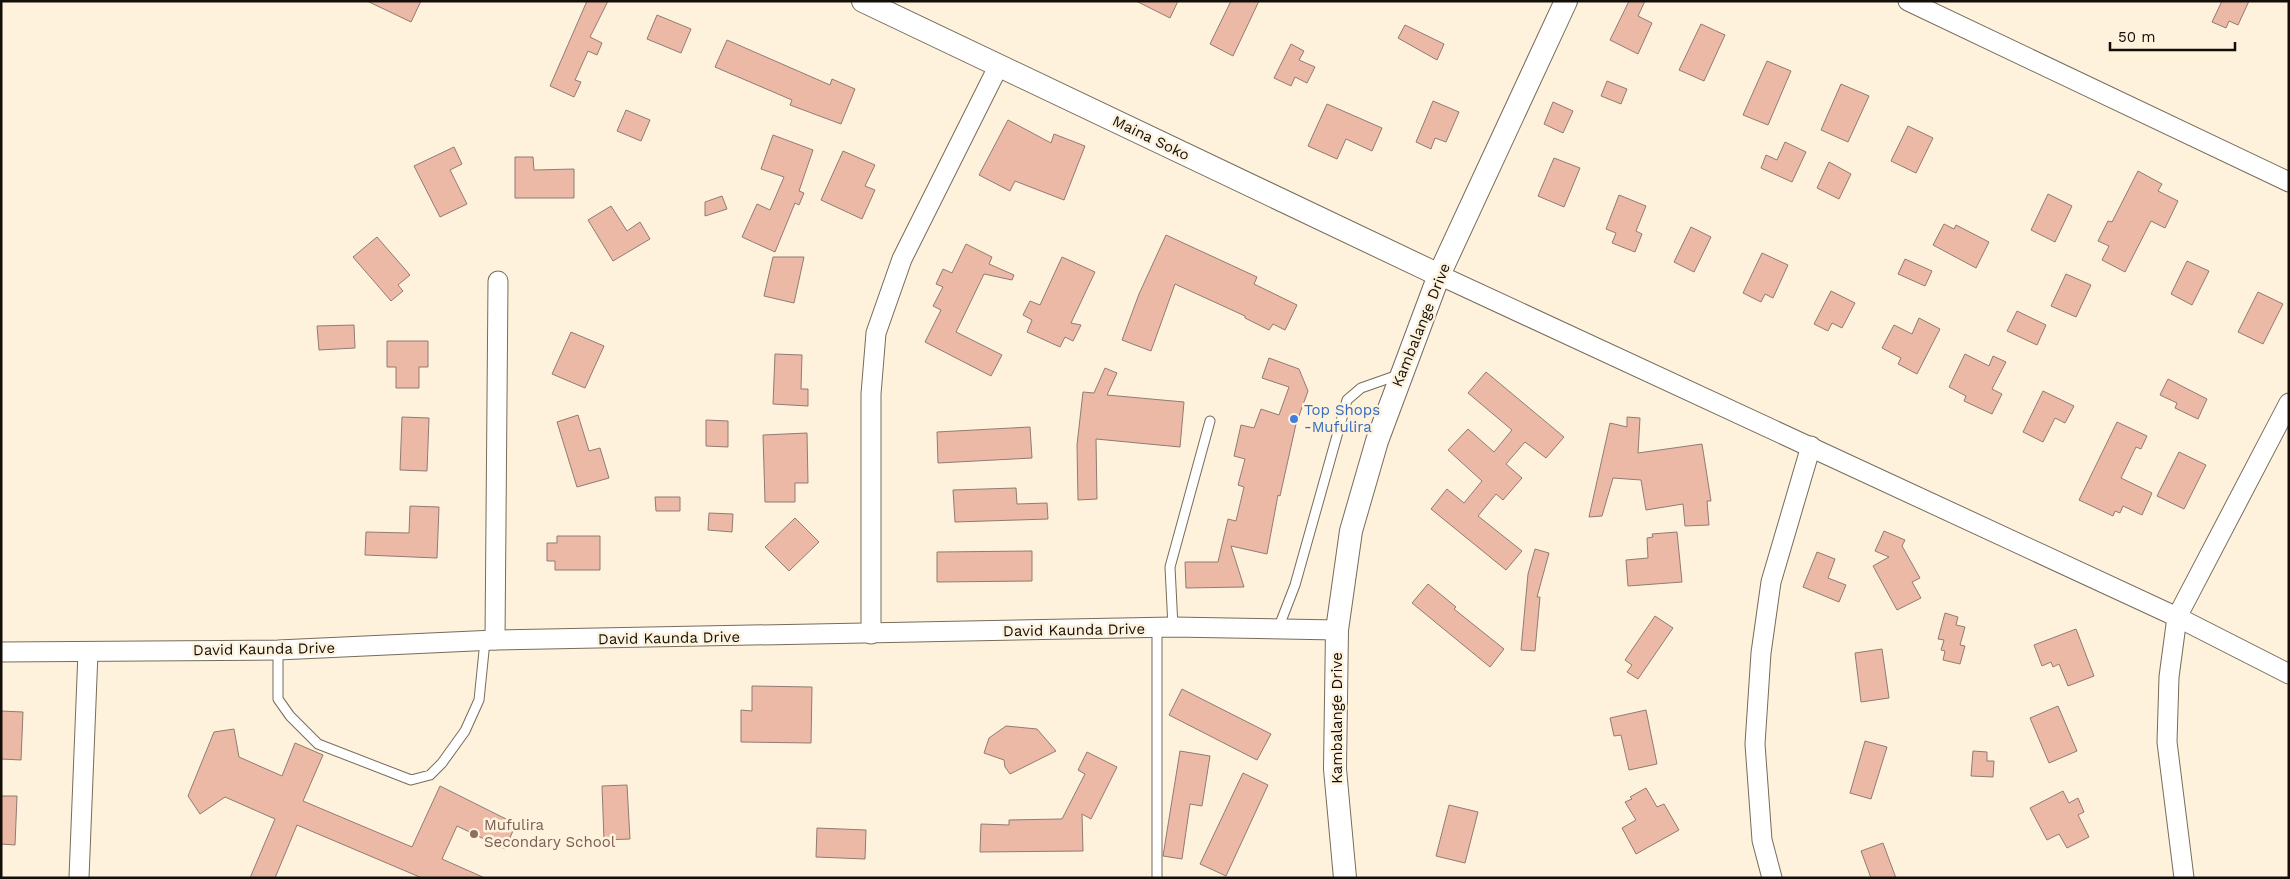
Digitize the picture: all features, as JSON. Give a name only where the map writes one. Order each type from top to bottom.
[{"type":"street","name":"Maina Soko","points":[[863,1],[1439,275]]},
{"type":"street","name":"Kambalange Drive","points":[[1344,878],[1335,769],[1337,630],[1351,531],[1376,441],[1439,275],[1566,1]]},
{"type":"street","points":[[1908,1],[2289,182]]},
{"type":"street","points":[[871,634],[871,394],[876,333],[902,259],[999,65]]},
{"type":"street","points":[[1439,275],[2177,617],[2289,674]]},
{"type":"street","points":[[490,641],[498,281]]},
{"type":"street","points":[[2184,878],[2167,742],[2169,677],[2177,617],[2289,403]]},
{"type":"street","points":[[1772,878],[1762,840],[1755,744],[1761,653],[1771,582],[1811,446]]},
{"type":"street","name":"David Kaunda Drive","points":[[1,652],[278,650],[490,641],[1165,628],[1337,630]]},
{"type":"street","points":[[79,878],[88,652]]},
{"type":"lane","points":[[1278,629],[1295,585],[1347,400],[1361,388],[1401,374]]},
{"type":"lane","points":[[1157,878],[1165,628],[1170,567],[1182,515],[1210,421]]},
{"type":"lane","points":[[278,650],[278,699],[290,716],[318,744],[411,780],[430,775],[442,763],[466,731],[479,700],[490,641]]},
{"type":"building","points":[[367,1],[421,1],[411,22]]},
{"type":"building","points":[[587,1],[608,1],[590,37],[602,43],[597,55],[588,51],[575,80],[581,82],[574,97],[550,86]]},
{"type":"building","points":[[1136,1],[1178,1],[1170,18]]},
{"type":"building","points":[[1231,1],[1259,1],[1233,56],[1210,44]]},
{"type":"building","points":[[1629,1],[1645,1],[1638,16],[1652,23],[1638,54],[1610,40]]},
{"type":"building","points":[[2222,1],[2249,1],[2238,25],[2229,21],[2226,28],[2212,22]]},
{"type":"building","points":[[657,15],[691,29],[681,53],[647,39]]},
{"type":"building","points":[[1701,24],[1725,35],[1704,81],[1679,70]]},
{"type":"building","points":[[1405,25],[1444,44],[1437,60],[1398,38]]},
{"type":"building","points":[[727,40],[830,85],[832,79],[855,89],[841,124],[790,105],[792,100],[715,67]]},
{"type":"building","points":[[1291,44],[1304,51],[1299,60],[1315,67],[1307,83],[1295,77],[1291,86],[1274,78]]},
{"type":"building","points":[[1767,61],[1791,71],[1768,125],[1743,115]]},
{"type":"building","points":[[1607,81],[1627,89],[1621,104],[1601,96]]},
{"type":"building","points":[[1841,84],[1869,96],[1848,142],[1821,130]]},
{"type":"building","points":[[1433,101],[1459,112],[1446,142],[1435,138],[1431,149],[1416,142]]},
{"type":"building","points":[[1553,102],[1573,111],[1563,133],[1544,124]]},
{"type":"building","points":[[1327,104],[1382,128],[1372,151],[1346,139],[1337,159],[1308,146]]},
{"type":"building","points":[[626,110],[650,120],[641,141],[617,131]]},
{"type":"building","points":[[1008,120],[1051,143],[1054,134],[1085,146],[1064,200],[1015,181],[1010,191],[979,175]]},
{"type":"building","points":[[1908,126],[1933,138],[1916,173],[1891,161]]},
{"type":"building","points":[[773,135],[813,150],[799,191],[804,193],[799,205],[795,203],[775,252],[742,237],[757,204],[770,210],[784,177],[761,169]]},
{"type":"building","points":[[1785,142],[1806,152],[1792,182],[1761,168],[1766,155],[1777,160]]},
{"type":"building","points":[[454,147],[462,164],[450,170],[467,204],[440,217],[414,166]]},
{"type":"building","points":[[843,151],[875,165],[865,186],[875,190],[862,219],[821,200]]},
{"type":"building","points":[[515,157],[533,157],[534,170],[574,169],[574,198],[515,198]]},
{"type":"building","points":[[1554,158],[1580,168],[1564,207],[1538,196]]},
{"type":"building","points":[[1829,162],[1851,174],[1839,199],[1817,188]]},
{"type":"building","points":[[2138,171],[2162,184],[2158,191],[2178,201],[2165,228],[2151,221],[2125,272],[2102,260],[2109,246],[2098,241],[2108,221],[2112,222]]},
{"type":"building","points":[[2048,194],[2072,206],[2055,242],[2031,230]]},
{"type":"building","points":[[1619,195],[1646,206],[1636,231],[1642,234],[1635,252],[1612,243],[1616,233],[1606,229]]},
{"type":"building","points":[[722,196],[727,209],[705,216],[705,202]]},
{"type":"building","points":[[611,206],[627,231],[640,222],[650,239],[613,261],[588,220]]},
{"type":"building","points":[[1944,224],[1954,229],[1956,225],[1989,242],[1976,268],[1933,245]]},
{"type":"building","points":[[1691,227],[1711,237],[1694,272],[1674,262]]},
{"type":"building","points":[[1166,235],[1257,277],[1254,284],[1297,305],[1285,330],[1273,324],[1269,330],[1245,318],[1245,316],[1175,284],[1151,351],[1122,340],[1139,294]]},
{"type":"building","points":[[377,237],[410,275],[398,285],[403,291],[391,301],[353,257]]},
{"type":"building","points":[[966,244],[992,257],[989,264],[1014,275],[1012,280],[984,274],[956,332],[1002,355],[991,376],[925,342],[941,310],[933,306],[943,287],[936,284],[943,269],[952,273]]},
{"type":"building","points":[[1762,253],[1788,265],[1773,298],[1765,294],[1761,302],[1743,293]]},
{"type":"building","points":[[773,257],[804,257],[794,303],[764,296]]},
{"type":"building","points":[[1062,257],[1095,272],[1071,323],[1081,325],[1073,341],[1065,337],[1060,347],[1027,332],[1032,320],[1023,315],[1030,301],[1040,305]]},
{"type":"building","points":[[1905,259],[1932,271],[1925,286],[1898,274]]},
{"type":"building","points":[[2187,261],[2209,271],[2192,305],[2171,294]]},
{"type":"building","points":[[2066,274],[2091,285],[2076,317],[2051,306]]},
{"type":"building","points":[[1831,291],[1855,303],[1842,328],[1832,323],[1828,331],[1814,324]]},
{"type":"building","points":[[2258,292],[2283,304],[2263,344],[2238,332]]},
{"type":"building","points":[[2017,311],[2046,325],[2037,345],[2007,331]]},
{"type":"building","points":[[1919,318],[1940,329],[1917,374],[1898,364],[1901,358],[1882,348],[1894,325],[1912,334]]},
{"type":"building","points":[[354,325],[355,348],[319,350],[317,326]]},
{"type":"building","points":[[571,332],[604,346],[585,388],[552,374]]},
{"type":"building","points":[[387,341],[428,341],[428,367],[419,367],[419,388],[396,388],[396,367],[387,367]]},
{"type":"building","points":[[775,354],[802,355],[801,389],[808,389],[808,406],[773,404]]},
{"type":"building","points":[[1965,354],[1989,366],[1993,356],[2006,362],[1992,389],[2002,394],[1992,414],[1964,401],[1966,396],[1949,387]]},
{"type":"building","points":[[1269,358],[1299,369],[1308,391],[1296,424],[1280,496],[1278,495],[1267,554],[1231,546],[1244,587],[1186,588],[1185,562],[1218,562],[1228,519],[1236,521],[1244,487],[1238,485],[1245,459],[1234,456],[1241,425],[1254,428],[1261,409],[1279,415],[1289,387],[1262,378]]},
{"type":"building","points":[[1105,368],[1117,373],[1107,395],[1184,402],[1180,447],[1096,439],[1097,499],[1078,500],[1077,445],[1083,392],[1094,393]]},
{"type":"building","points":[[1486,372],[1564,437],[1546,458],[1525,442],[1506,464],[1522,478],[1503,500],[1496,494],[1478,516],[1522,551],[1506,570],[1431,509],[1447,489],[1464,503],[1482,481],[1448,450],[1468,429],[1494,452],[1512,430],[1468,393]]},
{"type":"building","points":[[2168,379],[2207,399],[2198,419],[2175,408],[2177,403],[2160,395]]},
{"type":"building","points":[[2043,391],[2074,406],[2065,423],[2055,418],[2043,442],[2023,432]]},
{"type":"building","points":[[578,415],[589,451],[600,448],[609,478],[577,487],[557,422]]},
{"type":"building","points":[[402,417],[429,418],[427,471],[400,470]]},
{"type":"building","points":[[1627,417],[1640,418],[1638,453],[1702,444],[1711,501],[1707,501],[1709,525],[1685,526],[1683,504],[1646,510],[1641,480],[1613,478],[1602,516],[1589,517],[1610,423],[1627,427]]},
{"type":"building","points":[[706,420],[728,421],[728,447],[706,446]]},
{"type":"building","points":[[2117,422],[2147,436],[2141,449],[2136,447],[2121,478],[2152,493],[2142,515],[2123,506],[2120,513],[2115,511],[2113,516],[2079,500]]},
{"type":"building","points":[[1030,427],[1032,458],[938,463],[937,432]]},
{"type":"building","points":[[807,433],[808,483],[795,483],[795,502],[765,502],[763,435]]},
{"type":"building","points":[[2179,452],[2206,465],[2184,509],[2157,496]]},
{"type":"building","points":[[1016,488],[1017,504],[1047,503],[1048,519],[955,522],[953,490]]},
{"type":"building","points":[[655,497],[680,497],[680,511],[656,511]]},
{"type":"building","points":[[410,506],[439,507],[437,558],[365,555],[366,532],[409,533]]},
{"type":"building","points":[[709,513],[733,514],[732,532],[708,530]]},
{"type":"building","points":[[795,518],[819,542],[789,571],[765,547]]},
{"type":"building","points":[[1884,531],[1905,540],[1902,546],[1920,578],[1912,582],[1921,598],[1897,610],[1873,566],[1889,557],[1875,551]]},
{"type":"building","points":[[1677,532],[1682,582],[1628,586],[1626,560],[1648,558],[1647,538],[1653,537],[1652,534]]},
{"type":"building","points":[[557,536],[600,536],[600,570],[555,570],[555,561],[547,561],[547,543],[557,543]]},
{"type":"building","points":[[1535,549],[1549,553],[1537,597],[1540,597],[1535,651],[1521,650],[1528,574]]},
{"type":"building","points":[[1032,551],[1032,581],[937,582],[937,552]]},
{"type":"building","points":[[1817,552],[1835,559],[1828,578],[1846,585],[1839,602],[1803,587]]},
{"type":"building","points":[[1428,584],[1456,607],[1454,609],[1504,649],[1490,667],[1412,603]]},
{"type":"building","points":[[1945,613],[1958,617],[1956,625],[1965,627],[1960,645],[1965,646],[1960,664],[1943,660],[1945,651],[1941,650],[1944,640],[1938,639]]},
{"type":"building","points":[[1655,616],[1673,628],[1638,679],[1627,672],[1632,665],[1625,660]]},
{"type":"building","points":[[2076,629],[2094,676],[2068,686],[2059,664],[2053,667],[2051,662],[2042,666],[2034,645]]},
{"type":"building","points":[[1882,649],[1889,698],[1861,702],[1855,653]]},
{"type":"building","points":[[752,686],[812,687],[811,743],[741,742],[741,710],[752,711]]},
{"type":"building","points":[[1182,689],[1271,734],[1257,760],[1169,715]]},
{"type":"building","points":[[2058,706],[2077,751],[2049,763],[2030,718]]},
{"type":"building","points":[[1646,710],[1657,764],[1629,770],[1621,735],[1614,736],[1610,718]]},
{"type":"building","points":[[1,711],[23,712],[21,760],[1,759]]},
{"type":"building","points":[[1006,726],[1037,729],[1056,751],[1010,774],[1005,767],[1004,760],[984,753],[989,738]]},
{"type":"building","points":[[234,729],[239,757],[282,776],[295,743],[323,755],[303,801],[412,847],[440,786],[516,824],[505,849],[457,826],[442,859],[485,878],[422,878],[297,825],[275,878],[250,878],[275,819],[225,797],[200,814],[188,796],[214,732]]},
{"type":"building","points":[[1865,741],[1887,747],[1871,799],[1850,793]]},
{"type":"building","points":[[1180,751],[1210,756],[1202,806],[1190,804],[1182,859],[1163,856]]},
{"type":"building","points":[[1973,751],[1987,752],[1987,761],[1994,761],[1993,777],[1971,776]]},
{"type":"building","points":[[1087,752],[1117,767],[1091,819],[1082,814],[1083,851],[980,852],[981,824],[1009,825],[1009,820],[1062,819],[1085,774],[1078,770]]},
{"type":"building","points":[[1243,773],[1268,785],[1226,876],[1200,864]]},
{"type":"building","points":[[627,785],[630,839],[604,840],[602,786]]},
{"type":"building","points":[[1646,788],[1657,807],[1664,804],[1679,830],[1636,854],[1622,828],[1636,820],[1625,802]]},
{"type":"building","points":[[2063,791],[2069,803],[2078,798],[2084,812],[2078,815],[2089,837],[2067,848],[2059,834],[2047,840],[2030,808]]},
{"type":"building","points":[[1,796],[17,796],[15,845],[1,844]]},
{"type":"building","points":[[1449,805],[1478,812],[1465,863],[1436,856]]},
{"type":"building","points":[[817,828],[866,830],[865,859],[816,857]]},
{"type":"building","points":[[1883,843],[1896,878],[1871,878],[1861,851]]},
{"type":"place","name":"Top Shops -Mufulira","points":[[1294,419]]},
{"type":"place","name":"Mufulira Secondary School","points":[[474,834]]}]
